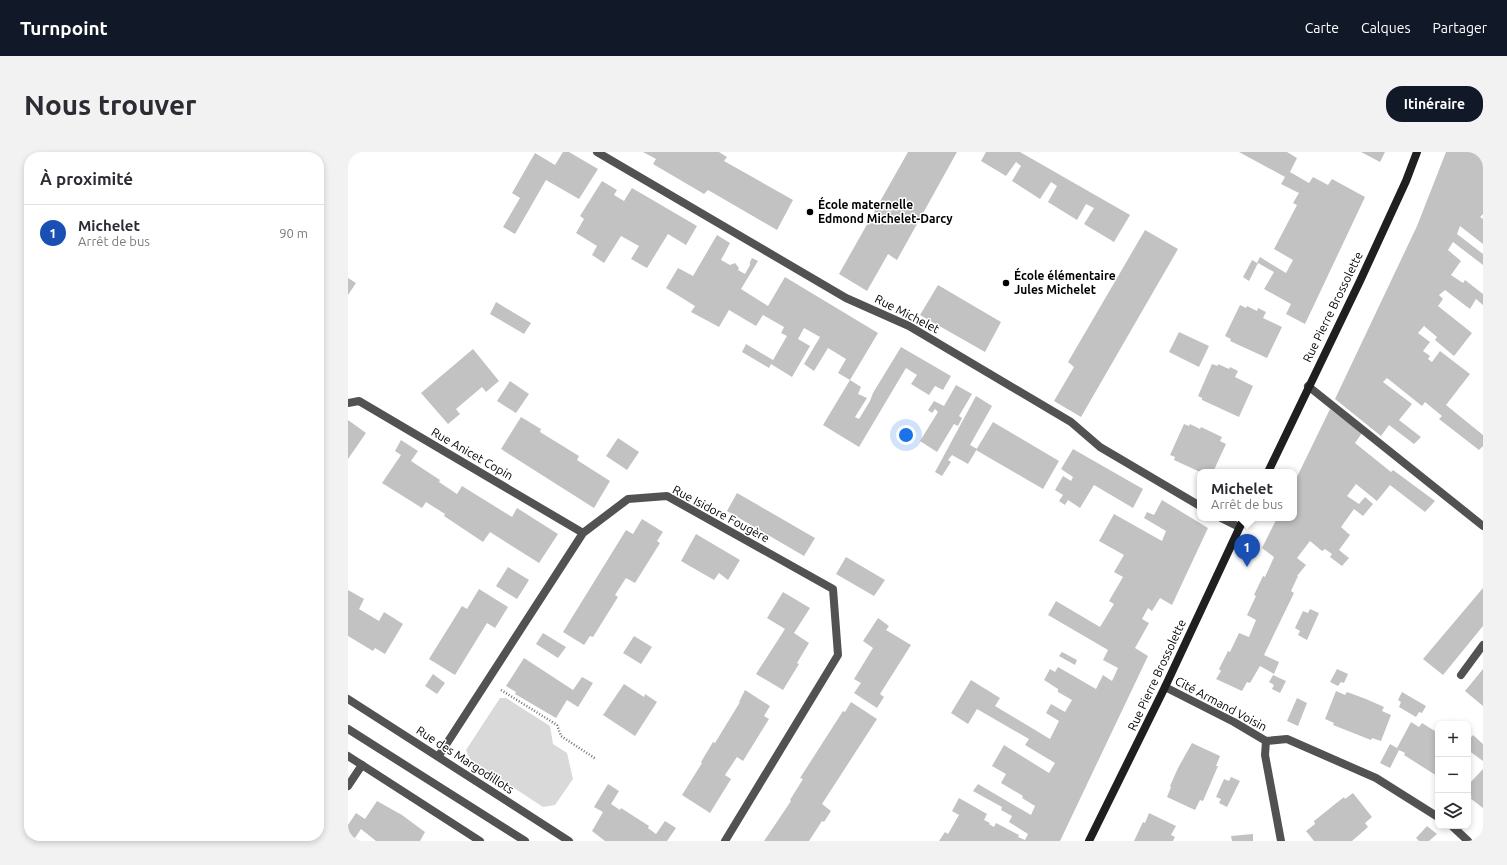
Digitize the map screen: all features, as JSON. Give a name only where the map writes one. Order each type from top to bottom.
[{"type":"main road","name":"Rue Pierre Brossolette","points":[[1269,469],[1380,238],[1406,181],[1417,152]]},
{"type":"main road","name":"Rue Pierre Brossolette","points":[[1089,841],[1165,687],[1242,521]]},
{"type":"street","name":"Rue Michelet","points":[[597,152],[846,298],[909,326],[1071,422],[1100,448],[1197,504]]},
{"type":"street","points":[[1308,386],[1483,526]]},
{"type":"street","name":"Rue Anicet Copin","points":[[348,403],[358,402],[583,533]]},
{"type":"street","name":"Rue Isidore Fougère","points":[[438,757],[583,533],[628,499],[667,496],[833,589],[838,655],[725,841]]},
{"type":"street","points":[[1227,521],[1239,527]]},
{"type":"street","points":[[1461,675],[1483,644]]},
{"type":"street","name":"Cité Armand Voisin","points":[[1165,687],[1234,722],[1266,741],[1287,739],[1376,778],[1435,815]]},
{"type":"street","name":"Rue des Margodillots","points":[[348,699],[569,841]]},
{"type":"street","points":[[348,729],[525,841]]},
{"type":"street","name":"Cité Armand Voisin","points":[[1266,741],[1265,755],[1280,841]]},
{"type":"street","points":[[348,756],[480,841]]},
{"type":"street","points":[[348,786],[362,765]]},
{"type":"street","points":[[1455,829],[1468,841]]},
{"type":"path","points":[[487,681],[557,725],[561,736],[596,758]]},
{"type":"shaded area","points":[[500,698],[506,698],[550,726],[553,744],[567,753],[573,779],[555,805],[543,807],[470,759],[466,750]]},
{"type":"building","points":[[563,152],[569,152],[598,169],[579,199],[546,180],[515,234],[503,227],[520,198],[512,193],[535,153],[555,165]]},
{"type":"building","points":[[643,152],[719,152],[727,157],[724,161],[793,200],[777,230],[708,190],[704,194],[653,164],[656,159]]},
{"type":"building","points":[[908,152],[957,152],[897,260],[888,254],[867,291],[839,274]]},
{"type":"building","points":[[986,152],[1020,152],[1130,215],[1114,242],[1084,224],[1094,208],[1086,204],[1077,220],[1048,202],[1057,186],[1051,182],[1040,199],[1012,181],[1021,166],[1016,162],[1006,176],[981,161]]},
{"type":"building","points":[[1239,152],[1287,152],[1297,158],[1290,172],[1309,183],[1313,177],[1328,185],[1332,179],[1365,197],[1305,324],[1286,314],[1291,304],[1264,289],[1274,272],[1258,263],[1249,281],[1243,277],[1252,260],[1257,263],[1260,257],[1286,273],[1293,260],[1274,249],[1297,205],[1293,203],[1299,193],[1281,184],[1285,177]]},
{"type":"building","points":[[1361,152],[1385,152],[1380,162]]},
{"type":"building","points":[[1446,152],[1483,152],[1483,214],[1480,217],[1483,219],[1483,244],[1460,226],[1457,234],[1483,254],[1483,265],[1453,242],[1448,250],[1461,261],[1451,275],[1463,283],[1465,280],[1483,294],[1483,305],[1476,299],[1470,309],[1445,290],[1439,295],[1443,299],[1438,306],[1472,333],[1454,356],[1435,340],[1437,337],[1424,326],[1418,333],[1430,342],[1423,351],[1430,356],[1428,359],[1432,362],[1440,351],[1470,374],[1446,405],[1483,435],[1483,446],[1479,450],[1439,419],[1442,416],[1425,402],[1422,406],[1387,378],[1383,382],[1412,404],[1399,420],[1421,437],[1414,444],[1389,425],[1381,436],[1335,399],[1417,226]]},
{"type":"building","points":[[602,181],[617,190],[614,195],[624,201],[632,188],[697,226],[686,245],[668,234],[647,268],[631,259],[639,246],[621,236],[604,263],[592,255],[597,246],[576,233],[584,219],[580,216]]},
{"type":"building","points":[[1145,230],[1178,249],[1081,417],[1054,401],[1074,367],[1068,362]]},
{"type":"building","points":[[717,235],[730,243],[721,260],[730,265],[735,263],[739,268],[738,270],[745,274],[752,258],[758,261],[741,289],[768,306],[785,277],[878,333],[850,380],[838,373],[846,359],[828,348],[814,371],[804,364],[820,337],[804,328],[798,339],[810,346],[792,377],[771,364],[769,368],[742,352],[746,344],[773,360],[787,336],[781,333],[784,327],[763,315],[756,326],[729,310],[719,327],[691,312],[695,306],[666,288],[678,268],[693,276]]},
{"type":"building","points":[[348,278],[356,283],[348,295]]},
{"type":"building","points":[[938,285],[1001,322],[985,352],[920,315]]},
{"type":"building","points":[[496,302],[531,323],[524,334],[490,314]]},
{"type":"building","points":[[1240,305],[1246,308],[1247,306],[1257,311],[1258,308],[1266,312],[1263,318],[1282,327],[1267,358],[1230,341],[1231,339],[1225,336]]},
{"type":"building","points":[[1179,332],[1209,346],[1199,367],[1169,352]]},
{"type":"building","points":[[901,347],[951,376],[943,390],[935,386],[929,395],[911,384],[917,375],[906,368],[859,447],[823,425],[850,380],[861,387],[858,394],[867,398],[855,417],[859,419]]},
{"type":"building","points":[[473,349],[499,381],[486,392],[482,387],[456,409],[460,414],[448,424],[421,393]]},
{"type":"building","points":[[1212,364],[1218,366],[1218,364],[1229,369],[1230,367],[1238,371],[1235,377],[1253,386],[1239,417],[1202,400],[1202,398],[1198,396]]},
{"type":"building","points":[[510,381],[529,394],[516,413],[497,401]]},
{"type":"building","points":[[956,385],[972,394],[959,416],[962,418],[958,426],[954,424],[937,452],[920,441],[938,412],[935,409],[932,413],[928,410],[934,401],[944,406]]},
{"type":"building","points":[[976,396],[992,406],[970,445],[977,449],[968,464],[952,455],[948,460],[951,462],[942,476],[935,472]]},
{"type":"building","points":[[1330,409],[1362,433],[1355,443],[1391,472],[1393,470],[1435,501],[1425,512],[1390,485],[1377,501],[1356,484],[1347,496],[1359,504],[1365,497],[1373,504],[1363,516],[1354,509],[1341,527],[1350,535],[1339,550],[1349,558],[1342,566],[1330,557],[1332,554],[1325,549],[1322,551],[1310,541],[1297,558],[1306,565],[1297,576],[1291,591],[1294,593],[1264,655],[1279,662],[1274,674],[1260,666],[1250,683],[1247,682],[1242,691],[1216,679],[1221,671],[1219,669],[1228,651],[1230,652],[1239,633],[1249,637],[1256,620],[1247,615],[1256,596],[1254,595],[1263,576],[1265,577],[1274,557],[1262,548],[1276,521],[1297,521],[1297,477]]},
{"type":"building","points":[[521,417],[541,429],[540,432],[579,456],[577,460],[610,481],[594,508],[501,449]]},
{"type":"building","points":[[348,420],[366,433],[348,459]]},
{"type":"building","points":[[993,422],[1059,461],[1043,489],[976,450]]},
{"type":"building","points":[[1184,424],[1189,426],[1190,424],[1200,429],[1201,427],[1222,437],[1220,441],[1226,444],[1214,469],[1197,469],[1197,471],[1174,460],[1175,457],[1170,455]]},
{"type":"building","points":[[618,438],[639,452],[627,470],[606,456]]},
{"type":"building","points":[[401,440],[418,451],[411,461],[440,480],[439,482],[457,494],[462,486],[512,517],[517,508],[558,534],[539,563],[490,532],[483,542],[426,502],[422,508],[382,483],[401,455],[395,451]]},
{"type":"building","points":[[1073,449],[1143,489],[1133,508],[1094,485],[1080,508],[1068,500],[1065,505],[1059,501],[1063,495],[1055,490],[1063,476],[1071,481],[1073,477],[1061,469]]},
{"type":"building","points":[[737,493],[815,538],[804,556],[727,511]]},
{"type":"building","points":[[1162,500],[1208,528],[1172,605],[1160,598],[1152,611],[1148,608],[1142,619],[1149,623],[1135,648],[1148,656],[1060,841],[939,841],[945,832],[948,834],[959,815],[952,811],[959,798],[987,814],[984,820],[990,823],[989,824],[994,827],[996,823],[1019,835],[1018,837],[1025,840],[1028,834],[1009,822],[1012,816],[1001,810],[1002,807],[973,791],[978,784],[1031,815],[1035,806],[1022,798],[1023,796],[1001,783],[1006,774],[992,766],[1004,745],[1049,773],[1055,763],[1025,745],[1029,739],[977,709],[968,724],[951,713],[971,680],[1000,698],[995,706],[1050,739],[1059,721],[1046,713],[1051,704],[1065,712],[1072,700],[1058,692],[1058,689],[1044,680],[1050,669],[1055,672],[1058,667],[1096,689],[1103,675],[1112,681],[1118,668],[1103,660],[1108,650],[1048,615],[1056,601],[1100,627],[1114,604],[1109,601],[1123,577],[1114,572],[1124,555],[1099,541],[1114,514],[1162,541],[1166,531],[1144,518],[1147,512],[1154,515]]},
{"type":"building","points":[[642,519],[663,532],[657,541],[660,543],[635,583],[626,578],[615,595],[618,597],[593,637],[590,636],[584,645],[563,632],[626,530],[633,534]]},
{"type":"building","points":[[696,534],[740,560],[728,580],[719,573],[714,580],[681,561]]},
{"type":"building","points":[[846,557],[885,580],[874,596],[836,574]]},
{"type":"building","points":[[508,567],[529,580],[517,599],[496,586]]},
{"type":"building","points":[[1483,588],[1483,626],[1443,675],[1423,659]]},
{"type":"building","points":[[479,589],[508,607],[495,628],[487,623],[455,675],[429,659],[462,606],[467,609]]},
{"type":"building","points":[[348,590],[364,599],[359,609],[379,621],[384,612],[403,624],[385,654],[375,648],[373,651],[348,636]]},
{"type":"building","points":[[783,592],[810,608],[794,633],[809,643],[797,663],[799,664],[783,690],[756,674],[785,629],[767,618]]},
{"type":"building","points":[[1310,609],[1319,613],[1307,640],[1298,635],[1300,631],[1295,628],[1303,611],[1308,613]]},
{"type":"building","points":[[878,618],[889,626],[886,630],[911,645],[880,694],[884,697],[877,708],[854,693],[861,683],[854,679],[873,648],[863,641]]},
{"type":"building","points":[[543,633],[566,647],[558,658],[536,644]]},
{"type":"building","points":[[634,636],[652,647],[641,664],[623,653]]},
{"type":"building","points":[[1062,652],[1077,660],[1075,665],[1059,656]]},
{"type":"building","points":[[524,658],[573,690],[582,677],[593,683],[578,707],[567,700],[556,718],[515,694],[516,692],[506,686]]},
{"type":"building","points":[[1337,669],[1348,674],[1344,683],[1341,682],[1338,686],[1330,682]]},
{"type":"building","points":[[1483,669],[1483,706],[1465,691]]},
{"type":"building","points":[[433,674],[445,683],[437,694],[425,686]]},
{"type":"building","points":[[1273,675],[1286,681],[1280,693],[1272,689],[1274,685],[1269,682]]},
{"type":"building","points":[[624,684],[644,697],[645,694],[657,702],[635,736],[603,715]]},
{"type":"building","points":[[745,690],[770,706],[764,716],[769,719],[743,761],[737,757],[725,775],[731,779],[710,813],[682,795],[713,742],[715,743],[740,702]]},
{"type":"building","points":[[1336,691],[1345,695],[1347,692],[1384,707],[1382,711],[1391,715],[1381,741],[1372,738],[1371,740],[1333,725],[1334,723],[1325,719]]},
{"type":"building","points":[[1402,692],[1426,706],[1422,713],[1419,712],[1416,717],[1399,707],[1401,702],[1398,700]]},
{"type":"building","points":[[1297,698],[1307,703],[1298,726],[1287,721]]},
{"type":"building","points":[[851,702],[877,719],[822,804],[831,811],[824,822],[822,821],[809,841],[764,841],[791,801],[790,800],[803,779],[800,778],[843,711],[845,712]]},
{"type":"building","points":[[1411,722],[1419,727],[1422,723],[1435,731],[1435,775],[1404,755],[1405,753],[1399,750],[1390,768],[1380,763],[1390,744],[1397,748]]},
{"type":"building","points":[[1473,735],[1483,744],[1483,761],[1471,752],[1471,737]]},
{"type":"building","points":[[1192,743],[1220,756],[1216,766],[1218,766],[1203,801],[1200,800],[1195,810],[1167,797],[1178,768]]},
{"type":"building","points":[[1483,769],[1483,808],[1471,799],[1471,782]]},
{"type":"building","points":[[1231,777],[1240,781],[1227,807],[1219,803],[1221,799],[1216,797],[1224,779],[1229,781]]},
{"type":"building","points":[[608,784],[619,791],[611,804],[620,810],[621,808],[649,826],[648,828],[656,834],[665,821],[676,828],[667,841],[605,841],[592,831],[603,812],[594,807]]},
{"type":"building","points":[[1353,793],[1372,817],[1365,823],[1368,827],[1352,841],[1314,841],[1306,831],[1315,824],[1314,821],[1344,797],[1345,799]]},
{"type":"building","points":[[377,801],[402,815],[425,832],[420,841],[376,841],[361,829],[353,841],[348,839],[348,825],[356,813],[365,819]]},
{"type":"building","points":[[1149,813],[1176,826],[1171,835],[1175,837],[1173,841],[1134,841]]},
{"type":"building","points":[[1427,826],[1437,834],[1429,841],[1419,841],[1416,838]]},
{"type":"building","points":[[1253,834],[1253,841],[1232,841],[1231,836]]},
{"type":"place","name":"École maternelle Edmond Michelet-Darcy","points":[[810,212]]},
{"type":"place","name":"École élémentaire Jules Michelet","points":[[1006,283]]},
{"type":"place","name":"Michelet","points":[[1247,567]]}]
